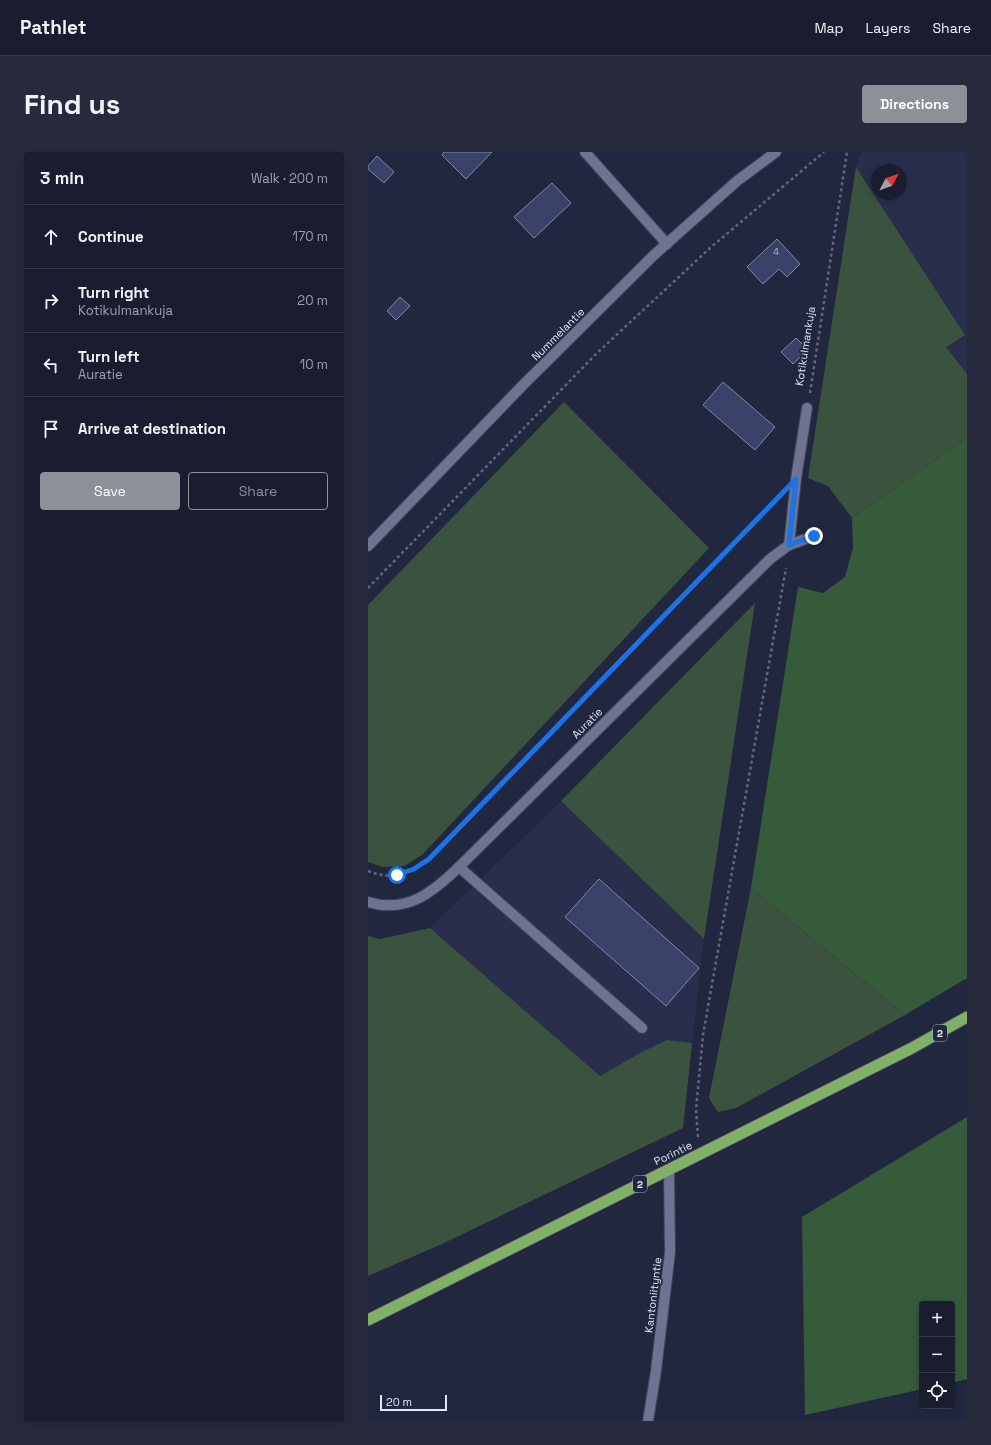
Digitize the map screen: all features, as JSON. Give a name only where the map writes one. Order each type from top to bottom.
[{"type":"highway","name":"Porintie","points":[[368,1320],[699,1156],[912,1048],[967,1017]]},
{"type":"street","points":[[585,152],[667,244]]},
{"type":"street","name":"Nummelantie","points":[[368,546],[522,386],[667,244],[737,181],[776,152]]},
{"type":"street","points":[[789,545],[796,479],[807,408]]},
{"type":"street","name":"Auratie","points":[[368,902],[380,906],[409,903],[427,895],[459,866],[770,559],[789,545],[814,536]]},
{"type":"street","points":[[459,866],[642,1028]]},
{"type":"street","name":"Kantoniityntie","points":[[648,1421],[656,1371],[670,1252],[669,1170]]},
{"type":"path","points":[[368,588],[596,354],[710,248],[824,152]]},
{"type":"path","name":"Kotikulmankuja","points":[[807,408],[848,152]]},
{"type":"path","points":[[368,871],[378,875],[397,875],[414,869],[429,859],[796,479]]},
{"type":"path","points":[[699,1156],[696,1110],[703,1035],[784,583],[789,545]]},
{"type":"shaded area","points":[[861,152],[967,152],[967,374],[946,347],[965,335],[877,200],[907,200],[907,164],[871,164],[871,190],[856,167]]},
{"type":"shaded area","points":[[561,801],[704,939],[692,1043],[667,1040],[640,1053],[600,1076],[430,928]]},
{"type":"green space","points":[[856,167],[871,190],[871,200],[877,200],[965,335],[946,347],[967,374],[967,438],[852,518],[828,486],[808,478]]},
{"type":"green space","points":[[564,402],[709,548],[422,855],[404,866],[383,867],[368,862],[368,605]]},
{"type":"green space","points":[[967,438],[967,978],[905,1015],[751,888],[798,587],[823,593],[845,577],[853,548],[852,518]]},
{"type":"green space","points":[[755,603],[704,939],[561,801]]},
{"type":"green space","points":[[751,888],[905,1015],[736,1108],[718,1112],[709,1098]]},
{"type":"green space","points":[[430,928],[600,1076],[640,1053],[667,1040],[692,1043],[683,1128],[442,1244],[368,1276],[368,936],[380,939]]},
{"type":"green space","points":[[967,1117],[967,1379],[955,1382],[955,1301],[919,1301],[919,1390],[805,1415],[802,1217]]},
{"type":"building","points":[[444,152],[492,152],[466,179],[442,155]]},
{"type":"building","points":[[377,156],[394,172],[384,183],[368,169],[368,166]]},
{"type":"building","points":[[552,183],[571,203],[534,238],[514,217]]},
{"type":"building","points":[[777,239],[800,264],[787,277],[779,269],[763,284],[747,267]]},
{"type":"building","points":[[400,297],[410,306],[396,320],[387,311]]},
{"type":"building","points":[[796,338],[808,350],[793,364],[781,352]]},
{"type":"building","points":[[723,382],[775,427],[755,450],[703,405]]},
{"type":"building","points":[[599,879],[699,968],[666,1006],[565,917]]},
{"type":"route","points":[[397,875],[414,869],[429,859],[796,479],[789,545],[814,536]]}]
